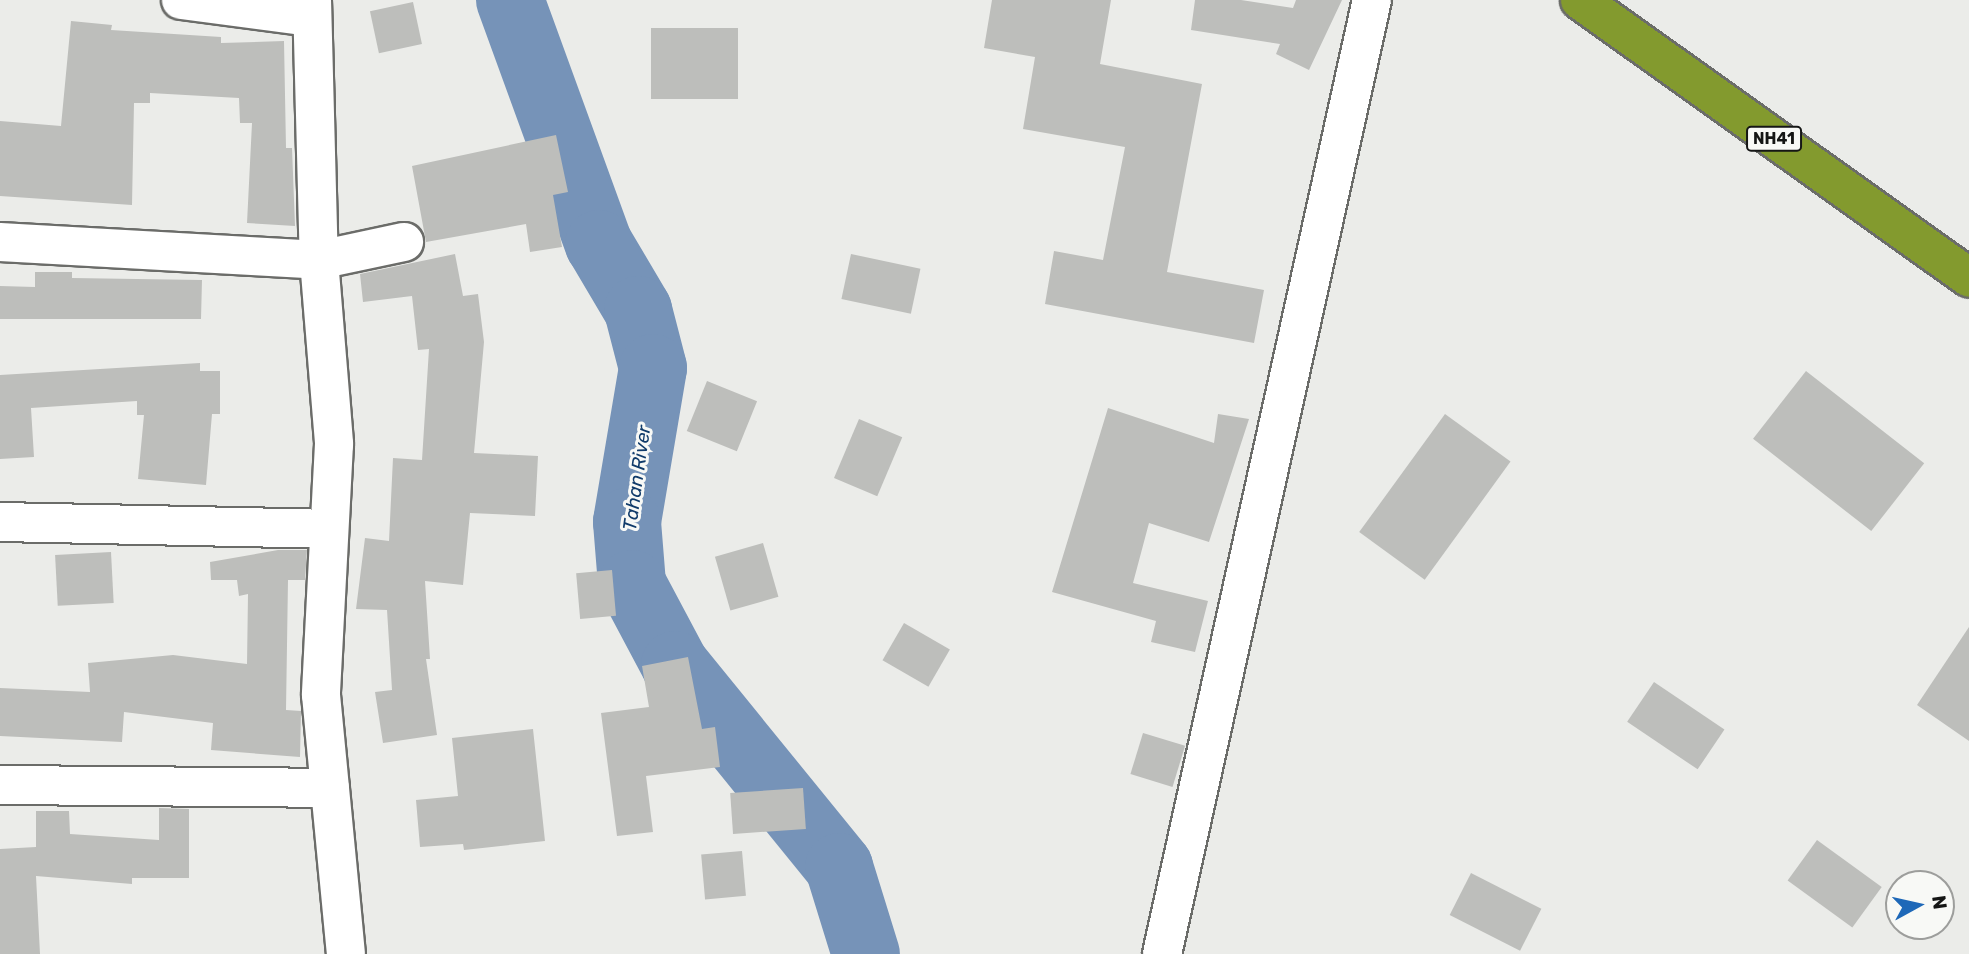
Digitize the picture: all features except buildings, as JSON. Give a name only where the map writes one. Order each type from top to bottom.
[{"type":"highway","name":"NH41","points":[[1580,0],[1969,277]]},
{"type":"street","points":[[181,0],[311,8],[319,260],[334,443],[321,695],[346,954]]},
{"type":"street","points":[[1162,954],[1372,0]]},
{"type":"street","points":[[0,242],[319,260],[404,242]]},
{"type":"street","points":[[0,522],[329,529]]},
{"type":"street","points":[[0,785],[331,788]]},
{"type":"waterway","name":"Tahan River","points":[[510,0],[599,244],[638,310],[653,368],[627,522],[632,584],[675,665],[839,867],[866,954]]}]
